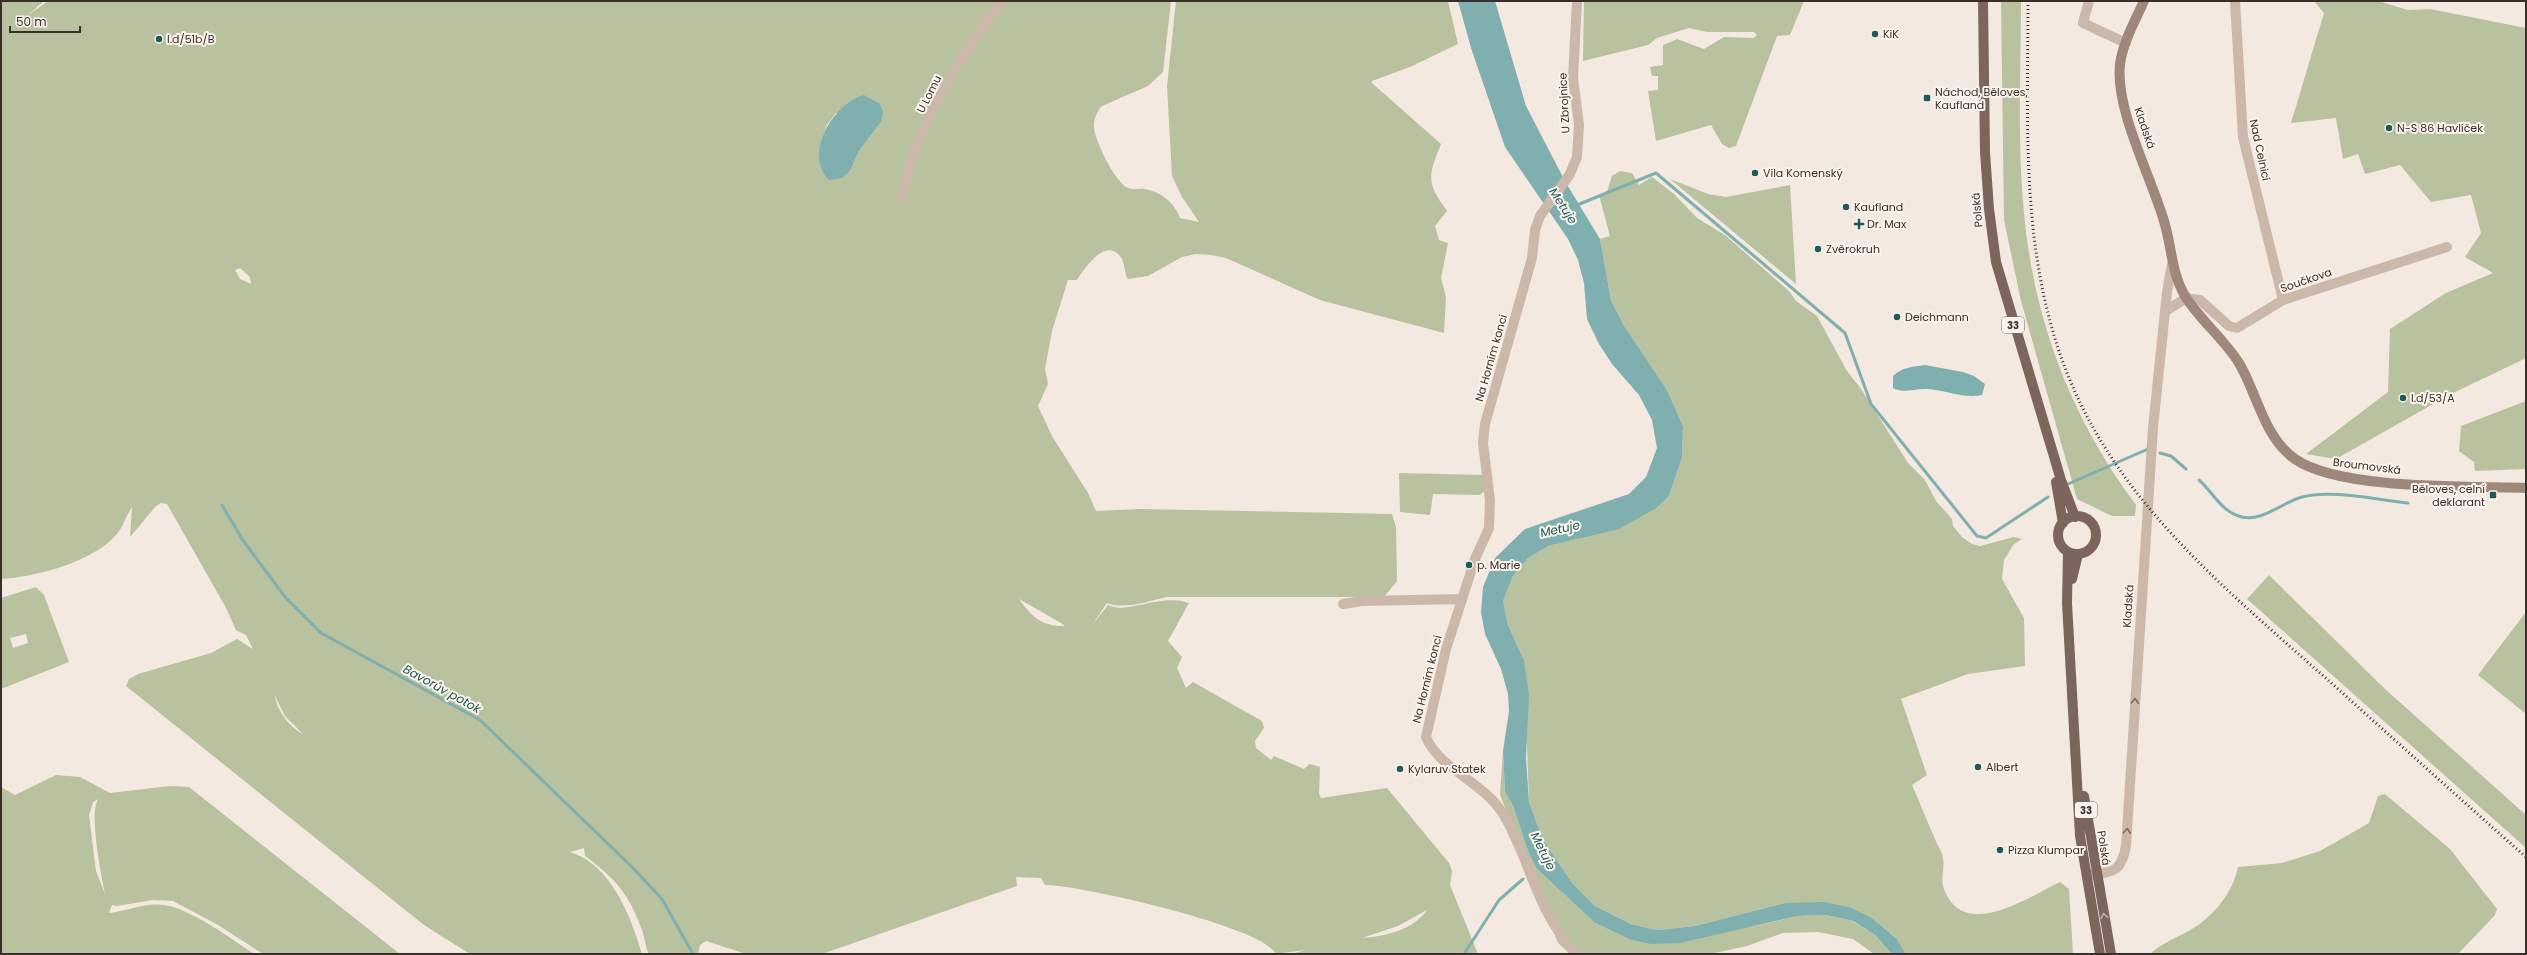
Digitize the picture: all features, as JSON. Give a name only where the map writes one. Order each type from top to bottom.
[{"type":"main road","name":"Polská","points":[[1983,1],[1985,152],[1992,238],[2014,327],[2075,517]]},
{"type":"main road","name":"Kladská","points":[[2144,1],[2126,43],[2120,63],[2120,85],[2125,108],[2165,223],[2172,264],[2177,279],[2186,298],[2240,364]]},
{"type":"main road","name":"Broumovská","points":[[2240,364],[2277,440],[2294,459],[2318,472],[2338,477],[2410,483],[2526,488]]},
{"type":"main road","name":"Polská","points":[[2040,410],[2063,523]]},
{"type":"main road","points":[[2075,517],[2088,520],[2096,532],[2093,546],[2086,552],[2073,553],[2058,539],[2059,530],[2063,523],[2075,517]]},
{"type":"main road","name":"Polská","points":[[2073,553],[2067,603],[2077,745],[2100,954]]},
{"type":"main road","name":"Polská","points":[[2091,875],[2111,954]]},
{"type":"street","name":"U Zbrojnice","points":[[1540,216],[1570,174],[1577,157],[1579,125],[1573,78],[1577,1]]},
{"type":"street","points":[[2090,1],[2083,23],[2126,43]]},
{"type":"street","name":"Nad Celnicí","points":[[2235,1],[2243,138],[2283,300]]},
{"type":"street","name":"U Lomu","points":[[902,198],[905,180],[940,94],[999,5]]},
{"type":"street","name":"Na Horním konci","points":[[1540,216],[1535,230],[1532,258],[1485,424],[1483,443],[1491,516],[1489,528],[1475,559],[1446,649],[1426,737],[1430,748],[1481,787],[1503,813],[1539,900],[1551,921],[1577,954]]},
{"type":"street","name":"Součkova","points":[[2186,298],[2200,300],[2232,328],[2237,328],[2283,300],[2446,247]]},
{"type":"street","name":"Kladská","points":[[2091,875],[2109,873],[2118,868],[2123,860],[2126,846],[2153,428],[2172,264]]},
{"type":"street","points":[[2166,311],[2186,298]]},
{"type":"street","points":[[1343,604],[1362,601],[1462,599]]},
{"type":"green space","points":[[1,1],[44,1],[28,15],[48,1],[1171,1],[1163,72],[1148,86],[1102,106],[1096,116],[1094,128],[1095,135],[1106,160],[1121,183],[1130,189],[1144,189],[1156,192],[1175,207],[1180,218],[1199,222],[1182,197],[1172,176],[1167,86],[1176,1],[1448,1],[1458,44],[1410,67],[1372,81],[1372,83],[1441,144],[1434,164],[1431,179],[1435,193],[1447,211],[1435,226],[1439,240],[1448,243],[1441,278],[1446,297],[1444,333],[1320,300],[1226,258],[1211,255],[1196,254],[1182,257],[1148,276],[1128,279],[1122,259],[1116,252],[1110,250],[1096,256],[1077,280],[1068,280],[1052,331],[1045,369],[1048,384],[1038,406],[1052,436],[1088,493],[1096,511],[1141,509],[1392,514],[1396,527],[1397,581],[1384,597],[1167,597],[1145,603],[1122,606],[1107,603],[1092,625],[1108,605],[1125,608],[1166,600],[1189,603],[1168,641],[1182,657],[1177,668],[1186,688],[1193,682],[1262,721],[1264,728],[1255,741],[1256,748],[1271,760],[1274,756],[1304,769],[1310,764],[1320,767],[1319,794],[1321,798],[1387,788],[1449,863],[1452,871],[1450,885],[1478,954],[1292,954],[1305,950],[1275,954],[1265,944],[1241,932],[1208,920],[1169,909],[1093,892],[1045,885],[1041,878],[1016,877],[1017,886],[822,954],[746,954],[706,941],[700,945],[698,954],[649,954],[643,933],[632,906],[613,880],[585,856],[584,848],[570,852],[584,858],[597,868],[608,880],[632,924],[642,954],[470,954],[424,925],[126,686],[129,679],[138,674],[211,653],[237,639],[253,649],[246,635],[236,630],[225,606],[167,504],[161,503],[156,506],[130,537],[132,507],[117,534],[107,544],[94,553],[47,571],[15,578],[1,579]],"holes":[[[836,113],[881,122],[859,151],[850,171],[821,143],[827,125]],[[240,268],[250,277],[251,284],[240,279],[235,270]],[[1019,599],[1065,626],[1050,625],[1038,619],[1028,611]],[[274,694],[285,716],[303,734],[288,723],[278,707]],[[1427,910],[1414,923],[1399,931],[1381,936],[1362,938],[1398,926]]]},
{"type":"green space","points":[[1584,1],[1804,1],[1790,35],[1777,36],[1736,146],[1729,148],[1722,144],[1711,125],[1656,141],[1648,91],[1658,90],[1658,76],[1652,76],[1650,67],[1663,65],[1663,45],[1677,39],[1704,49],[1724,37],[1754,38],[1757,35],[1754,32],[1707,32],[1689,28],[1657,38],[1648,45],[1583,61]]},
{"type":"green space","points":[[2001,1],[2021,1],[2020,134],[2022,187],[2029,253],[2037,292],[2059,367],[2092,438],[2136,505],[2135,516],[2112,516],[2077,499],[2021,301],[2004,220]]},
{"type":"green space","points":[[2314,1],[2378,1],[2408,10],[2430,9],[2526,28],[2526,358],[2449,395],[2336,459],[2306,454],[2388,392],[2390,329],[2446,293],[2493,273],[2465,257],[2481,233],[2471,195],[2431,202],[2400,165],[2365,174],[2358,154],[2343,159],[2336,118],[2291,123],[2324,13]]},
{"type":"green space","points":[[1620,171],[1632,173],[1639,185],[1652,177],[1674,194],[1697,218],[1725,235],[1789,291],[1796,301],[1817,316],[1847,371],[1861,389],[1908,463],[1925,480],[1936,501],[1952,519],[1953,526],[1962,537],[1972,544],[1980,546],[2014,537],[2022,539],[2014,544],[2004,560],[2002,579],[2024,618],[2025,666],[1968,674],[1901,699],[1927,775],[1912,785],[1942,854],[1943,885],[1953,905],[1966,912],[1981,914],[1998,911],[2015,905],[2060,882],[2069,889],[2073,954],[1906,954],[1897,939],[1872,918],[1785,903],[1695,926],[1657,930],[1631,924],[1595,906],[1573,884],[1543,840],[1529,802],[1524,660],[1508,625],[1503,601],[1513,576],[1527,559],[1548,546],[1581,538],[1669,496],[1682,458],[1683,426],[1667,390],[1623,324],[1611,300],[1600,239],[1610,236],[1599,195],[1607,191],[1612,176]]},
{"type":"green space","points":[[1670,179],[1708,194],[1726,197],[1790,185],[1796,284]]},
{"type":"green space","points":[[2526,401],[2526,469],[2475,471],[2474,462],[2459,451],[2461,426]]},
{"type":"green space","points":[[1399,473],[1483,475],[1484,492],[1479,495],[1433,494],[1430,515],[1400,512]]},
{"type":"green space","points":[[2269,575],[2385,689],[2526,815],[2526,848],[2247,599]]},
{"type":"green space","points":[[36,587],[44,595],[69,662],[1,689],[1,598]],"holes":[[[26,634],[28,643],[13,648],[10,638]]]},
{"type":"green space","points":[[2526,612],[2526,714],[2478,675]]},
{"type":"green space","points":[[1503,751],[1505,792],[1513,806],[1529,854],[1537,869],[1595,923],[1629,939],[1755,926],[1798,916],[1826,915],[1852,921],[1875,935],[1892,954],[1874,954],[1853,939],[1818,932],[1783,933],[1747,946],[1710,954],[1570,954],[1558,943],[1500,795]]},
{"type":"green space","points":[[56,775],[80,777],[110,793],[170,786],[189,787],[400,954],[263,954],[218,925],[173,901],[153,900],[117,906],[112,905],[109,913],[157,904],[174,907],[210,925],[254,954],[1,954],[1,787],[15,795]],"holes":[[[98,799],[96,807],[95,831],[105,894],[96,871],[89,815],[93,802]]]},
{"type":"green space","points":[[2385,794],[2450,849],[2497,909],[2495,915],[2458,954],[2150,954],[2165,943],[2200,924],[2208,917],[2227,894],[2232,885],[2238,867],[2282,863],[2320,851],[2369,823],[2378,796]]},
{"type":"water","name":"Metuje","points":[[1458,1],[1495,1],[1526,106],[1566,183],[1600,239],[1611,300],[1623,324],[1667,390],[1683,426],[1682,458],[1669,496],[1656,508],[1619,529],[1548,546],[1527,559],[1513,576],[1503,601],[1508,625],[1524,660],[1529,695],[1526,758],[1529,802],[1543,840],[1573,884],[1595,906],[1631,924],[1657,930],[1695,926],[1785,903],[1824,902],[1849,907],[1872,918],[1897,939],[1906,954],[1892,954],[1875,935],[1853,921],[1826,915],[1798,916],[1680,943],[1651,944],[1629,939],[1595,923],[1537,869],[1529,854],[1513,806],[1505,792],[1503,751],[1509,711],[1508,694],[1501,669],[1485,634],[1481,612],[1483,587],[1495,558],[1525,529],[1629,494],[1646,477],[1657,448],[1652,420],[1639,395],[1612,364],[1599,344],[1587,319],[1584,283],[1578,260],[1568,239],[1505,147],[1471,48]]},
{"type":"water","points":[[864,95],[880,104],[883,112],[881,122],[859,151],[850,171],[842,178],[829,180],[822,169],[819,157],[820,144],[825,131],[832,119],[842,108],[853,100]]},
{"type":"water","points":[[1925,365],[1963,372],[1974,376],[1985,384],[1982,395],[1968,396],[1923,389],[1901,391],[1893,388],[1893,376],[1896,373],[1908,368]]},
{"type":"waterway","name":"Metuje","points":[[1577,205],[1656,173],[1845,333],[1871,404],[1977,536],[1986,538],[2048,497]]},
{"type":"waterway","points":[[2068,484],[2148,449]]},
{"type":"waterway","points":[[2160,453],[2171,456],[2186,469]]},
{"type":"waterway","points":[[2199,480],[2228,511],[2242,517],[2250,518],[2265,514],[2302,497],[2314,495],[2326,494],[2354,496],[2408,503]]},
{"type":"waterway","name":"Bavorův potok","points":[[222,505],[242,539],[285,597],[321,633],[480,720],[632,867],[662,899],[693,954]]},
{"type":"waterway","name":"Bavorův potok","points":[[1464,954],[1499,900],[1523,879]]},
{"type":"railway","points":[[2028,1],[2028,162],[2035,242],[2041,282],[2050,321],[2069,378],[2095,430],[2126,478],[2161,522],[2200,563],[2242,603],[2526,857]]},
{"type":"place","name":"KiK","points":[[1875,34]]},
{"type":"place","name":"I.d/51b/B","points":[[159,39]]},
{"type":"place","name":"Náchod, Běloves, Kaufland","points":[[1927,98]]},
{"type":"place","name":"N-S 86 Havlíček","points":[[2389,128]]},
{"type":"place","name":"Vila Komenský","points":[[1755,173]]},
{"type":"place","name":"Kaufland","points":[[1846,207]]},
{"type":"place","name":"Dr. Max","points":[[1859,224]]},
{"type":"place","name":"Zvěrokruh","points":[[1818,249]]},
{"type":"place","name":"Deichmann","points":[[1897,317]]},
{"type":"place","name":"I.d/53/A","points":[[2403,398]]},
{"type":"place","name":"Běloves, celní deklarant","points":[[2493,495]]},
{"type":"place","name":"p. Marie","points":[[1469,565]]},
{"type":"place","name":"Albert","points":[[1978,767]]},
{"type":"place","name":"Kylaruv Statek","points":[[1400,769]]},
{"type":"place","name":"Pizza Klumpar","points":[[2000,850]]}]
